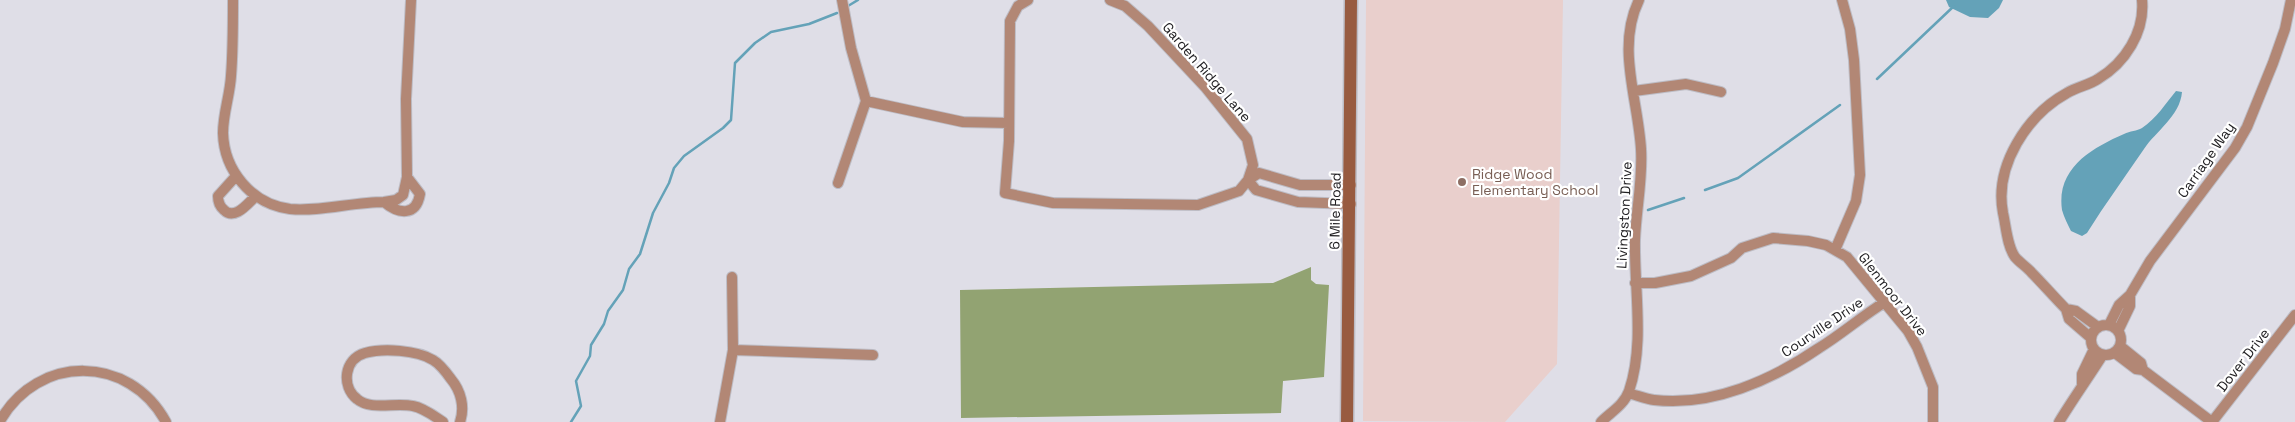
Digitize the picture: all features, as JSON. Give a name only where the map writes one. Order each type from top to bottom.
[{"type":"street","points":[[233,0],[233,56],[223,133],[226,152],[236,176],[256,196],[273,205],[290,209],[384,202],[396,200],[403,195],[407,177],[406,108],[411,0]]},
{"type":"street","points":[[1028,0],[1015,3],[1010,21],[1009,123],[1005,193],[1053,203],[1198,205],[1239,192],[1248,180],[1259,173],[1300,184],[1351,184]]},
{"type":"street","name":"Garden Ridge Lane","points":[[1110,0],[1125,6],[1148,26],[1206,88],[1247,139],[1254,165],[1248,180]]},
{"type":"street","name":"6 Mile Road","points":[[1347,422],[1351,204],[1351,0]]},
{"type":"street","name":"Livingston Drive","points":[[1601,422],[1618,408],[1628,393],[1637,346],[1635,283],[1641,150],[1627,41],[1633,13],[1639,0]]},
{"type":"street","points":[[1835,250],[1856,201],[1860,175],[1854,60],[1850,29],[1842,0]]},
{"type":"street","points":[[2098,353],[2091,338],[2069,319],[2066,309],[2014,256],[2001,202],[2009,159],[2017,142],[2032,122],[2067,93],[2098,79],[2124,58],[2139,27],[2142,0]]},
{"type":"street","name":"Carriage Way","points":[[2109,325],[2119,305],[2130,295],[2150,261],[2233,152],[2247,127],[2285,29],[2291,0]]},
{"type":"street","points":[[838,183],[866,101],[851,48],[843,1]]},
{"type":"street","points":[[1634,91],[1686,84],[1721,92]]},
{"type":"street","points":[[866,101],[963,122],[1009,123]]},
{"type":"street","points":[[236,176],[218,196],[218,202],[225,212],[232,214],[239,212],[256,196]]},
{"type":"street","points":[[384,202],[394,210],[403,212],[413,209],[419,202],[420,194],[407,177]]},
{"type":"street","points":[[1248,180],[1256,190],[1298,202],[1351,204]]},
{"type":"street","name":"Glenmoor Drive","points":[[1635,283],[1656,283],[1691,276],[1731,258],[1742,248],[1772,238],[1808,241],[1835,250],[1847,257],[1908,331],[1933,388],[1933,422]]},
{"type":"street","points":[[720,422],[721,408],[733,350],[732,277]]},
{"type":"street","name":"Carriage Way","points":[[2118,331],[2130,306],[2130,295]]},
{"type":"street","name":"Courville Drive","points":[[1628,393],[1654,400],[1693,401],[1726,393],[1781,371],[1820,348],[1885,302]]},
{"type":"street","points":[[2066,309],[2076,311],[2098,327]]},
{"type":"street","name":"Dover Drive","points":[[2212,422],[2295,315]]},
{"type":"street","points":[[2091,338],[2092,332],[2105,324],[2118,331],[2117,349],[2136,369],[2143,370],[2212,422]]},
{"type":"street","points":[[2059,422],[2082,384],[2082,374],[2098,353],[2117,349]]},
{"type":"street","points":[[733,350],[873,355]]},
{"type":"street","points":[[443,422],[413,406],[368,405],[358,400],[348,390],[346,378],[348,368],[356,357],[376,352],[403,352],[432,359],[443,368],[456,385],[462,404],[460,422]]},
{"type":"street","points":[[0,421],[20,395],[43,379],[66,372],[87,371],[114,376],[136,387],[155,404],[166,422]]},
{"type":"shaded area","name":"Ridge Wood Elementary School","points":[[1366,0],[1563,0],[1557,364],[1505,422],[1363,421]]},
{"type":"green space","points":[[1311,267],[1311,280],[1316,284],[1329,285],[1324,377],[1283,381],[1281,413],[961,418],[960,290],[1273,283]]},
{"type":"water","points":[[1946,0],[2003,0],[1999,8],[1988,18],[1970,17],[1949,7]]},
{"type":"water","points":[[2176,91],[2182,92],[2180,101],[2172,116],[2149,142],[2087,233],[2082,236],[2071,231],[2062,210],[2062,195],[2065,182],[2071,171],[2089,153],[2100,146],[2126,133],[2140,129],[2147,124]]},
{"type":"waterway","points":[[848,6],[858,0]]},
{"type":"waterway","points":[[1877,79],[1954,6]]},
{"type":"waterway","points":[[571,422],[581,406],[576,381],[590,356],[591,345],[604,324],[608,311],[623,290],[629,269],[640,254],[653,213],[669,183],[674,168],[684,156],[731,120],[735,63],[755,43],[771,32],[809,24],[837,13]]},
{"type":"waterway","points":[[1705,190],[1738,178],[1840,105]]},
{"type":"waterway","points":[[1648,210],[1684,198]]},
{"type":"place","name":"Ridge Wood Elementary School","points":[[1462,182]]}]
